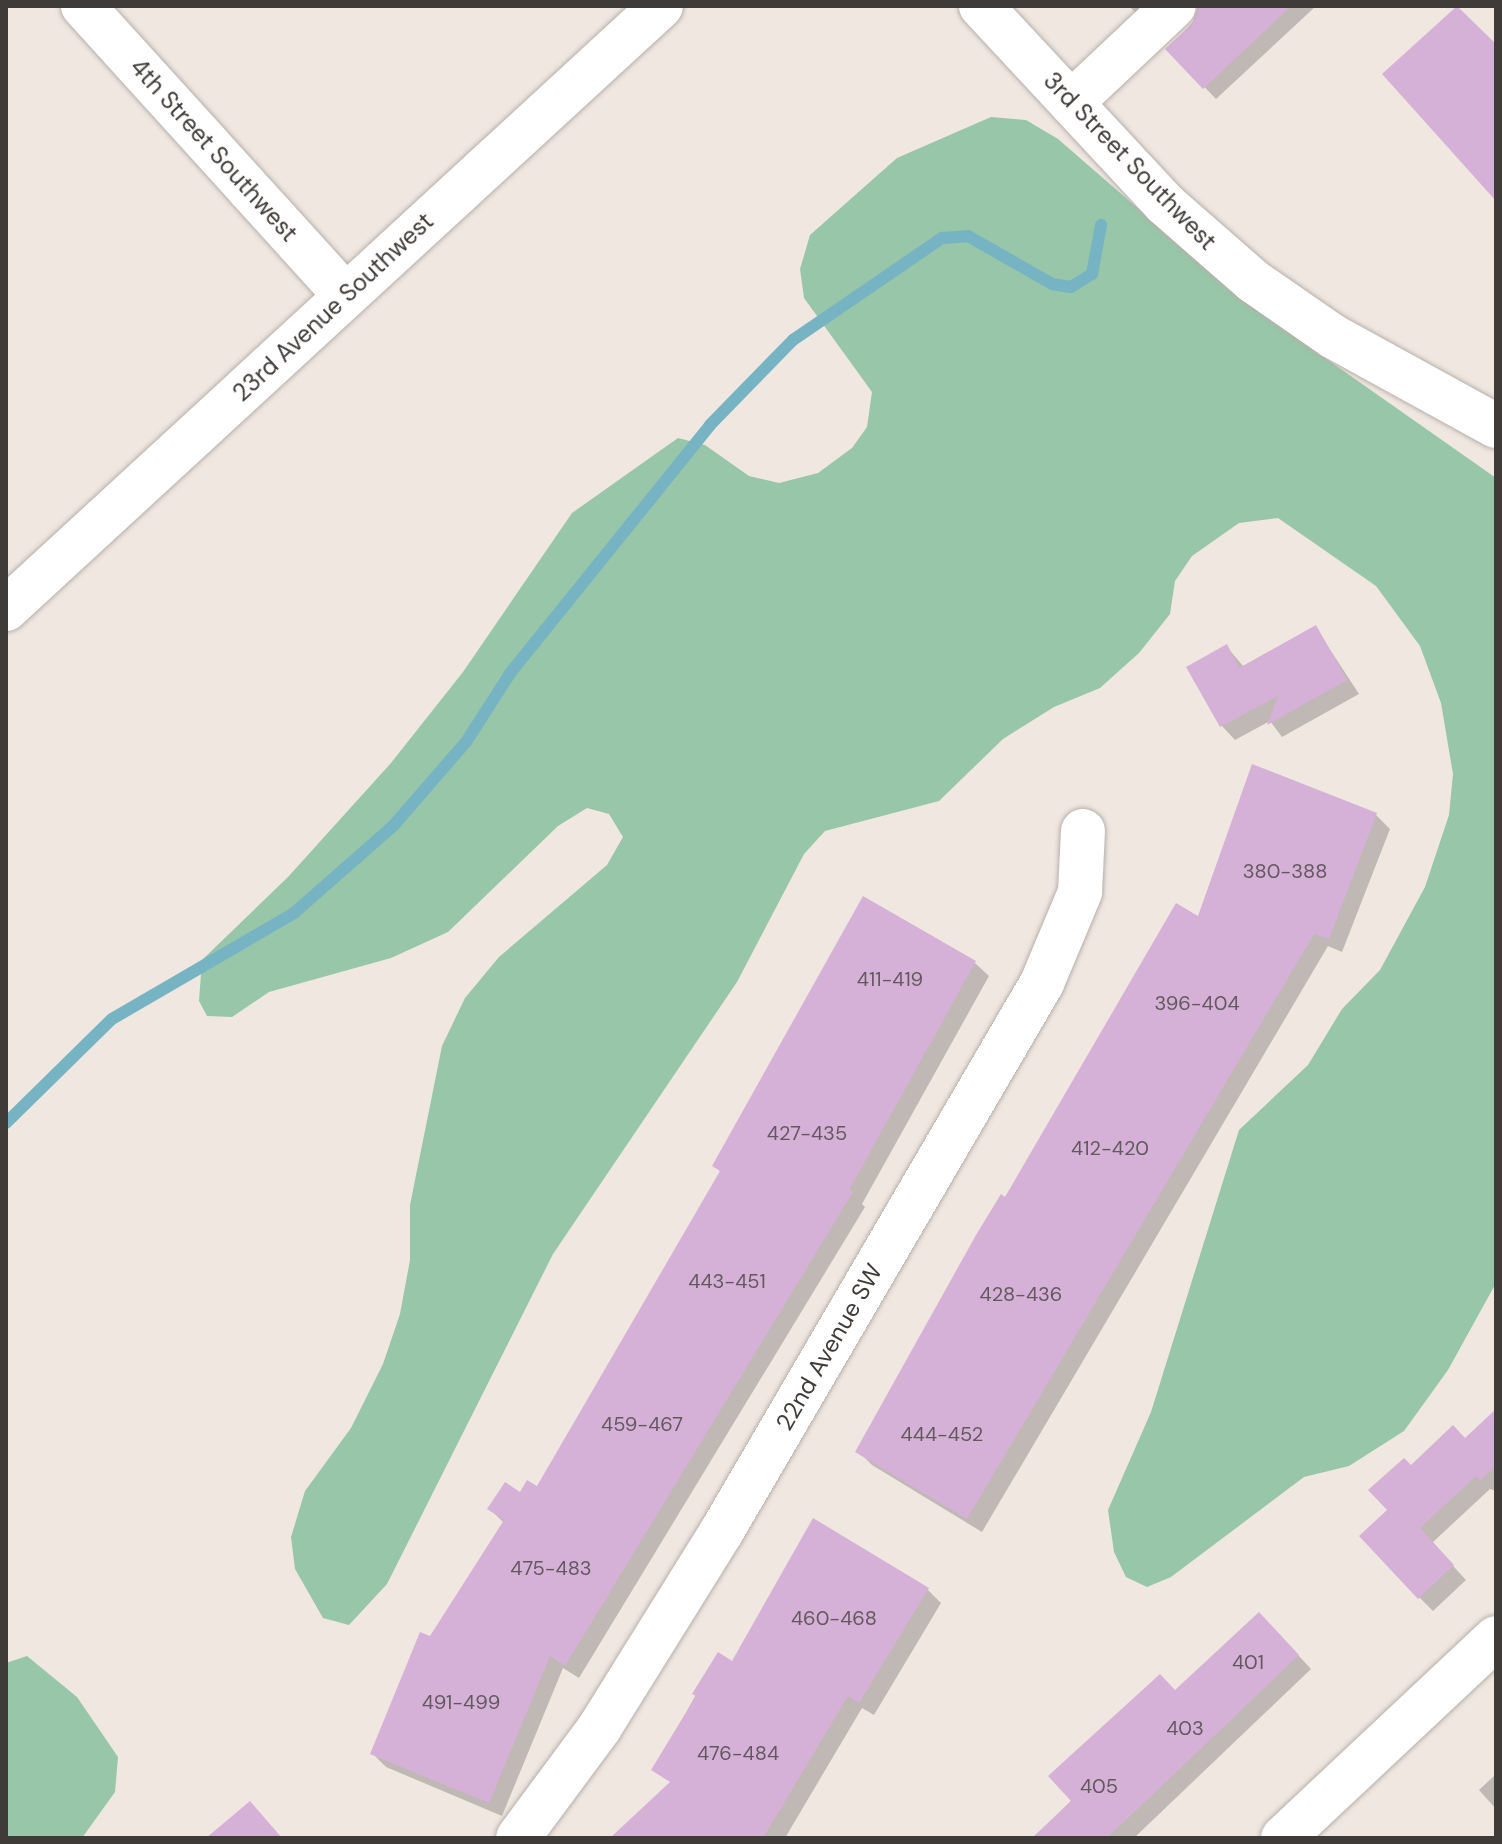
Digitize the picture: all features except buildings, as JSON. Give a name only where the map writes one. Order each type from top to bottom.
[{"type":"street","name":"4th Street Southwest","points":[[83,6],[345,295]]},
{"type":"street","name":"23rd Avenue Southwest","points":[[6,609],[661,6]]},
{"type":"street","name":"3rd Street Southwest","points":[[981,6],[1165,204],[1253,281],[1334,337],[1496,426]]},
{"type":"street","points":[[1071,103],[1174,6]]},
{"type":"street","name":"22nd Avenue SW","points":[[518,1838],[600,1727],[722,1531],[1042,983],[1080,892],[1083,831]]},
{"type":"street","points":[[1283,1838],[1496,1638]]},
{"type":"green space","points":[[991,117],[1026,120],[1058,139],[1247,303],[1496,478],[1496,1283],[1448,1370],[1404,1431],[1349,1466],[1304,1477],[1171,1577],[1147,1587],[1126,1577],[1114,1552],[1108,1510],[1151,1412],[1239,1130],[1308,1065],[1342,1009],[1380,970],[1425,887],[1449,815],[1453,774],[1441,703],[1420,646],[1376,586],[1278,518],[1239,523],[1192,556],[1175,581],[1170,614],[1139,653],[1100,688],[1054,707],[1003,739],[939,801],[825,831],[804,854],[737,982],[553,1254],[387,1584],[349,1625],[323,1618],[295,1569],[291,1537],[305,1491],[351,1428],[383,1364],[400,1314],[410,1260],[410,1205],[442,1046],[465,998],[499,957],[607,865],[623,837],[609,814],[587,808],[558,826],[448,932],[391,958],[269,992],[232,1017],[207,1016],[199,1001],[202,960],[288,877],[391,763],[463,672],[572,513],[678,438],[705,445],[749,476],[779,483],[818,473],[852,448],[867,427],[872,392],[804,298],[800,269],[810,235],[897,158]]},
{"type":"green space","points":[[27,1656],[77,1697],[118,1757],[115,1792],[82,1838],[6,1838],[6,1663]]},
{"type":"waterway","points":[[6,1123],[112,1019],[294,913],[394,825],[466,742],[511,672],[710,425],[793,340],[942,238],[968,236],[1052,284],[1071,287],[1092,274],[1101,225]]}]
